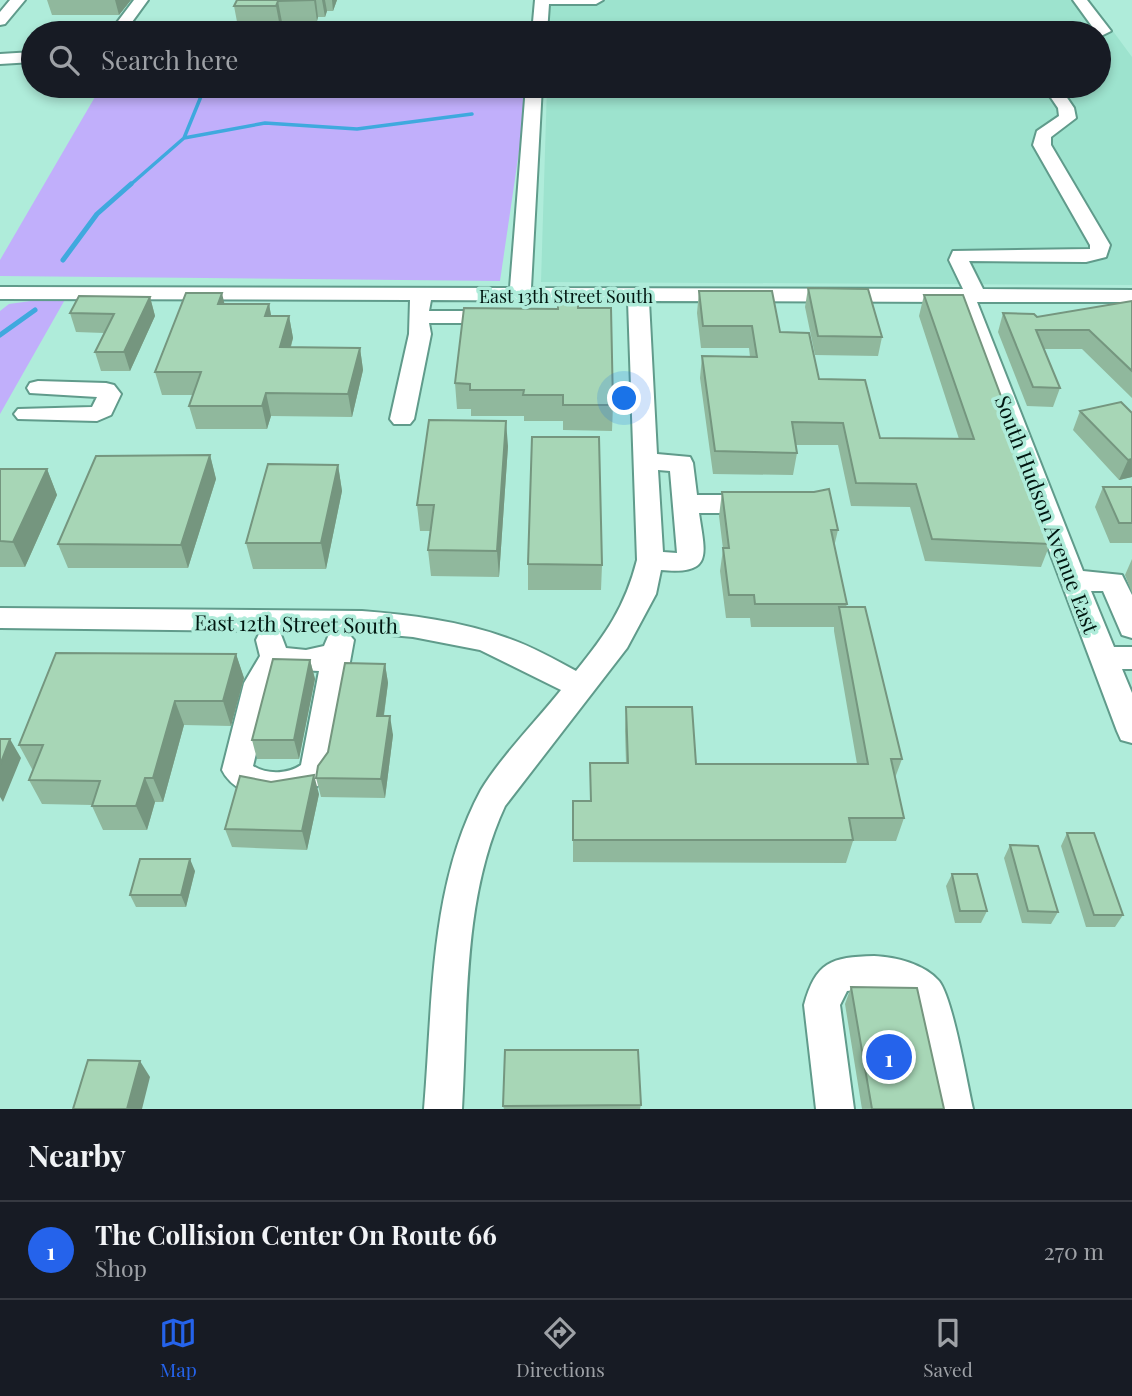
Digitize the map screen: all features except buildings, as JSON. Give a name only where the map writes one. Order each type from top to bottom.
[{"type":"street","points":[[0,21],[18,0]]},
{"type":"street","points":[[125,21],[141,0]]},
{"type":"street","points":[[540,21],[542,0],[596,0]]},
{"type":"street","points":[[1080,0],[1096,21]]},
{"type":"street","points":[[0,59],[21,58]]},
{"type":"street","points":[[418,317],[522,306],[533,98]]},
{"type":"street","name":"South Hudson Avenue East","points":[[1059,98],[1068,117],[1043,135],[1042,145],[1100,245],[1099,253],[1086,256],[960,255],[959,260],[1074,580],[1118,658],[1132,731]]},
{"type":"street","name":"East 13th Street South","points":[[0,293],[421,295],[522,306],[565,306],[638,296],[1132,296]]},
{"type":"street","points":[[402,419],[420,334],[418,317],[421,295]]},
{"type":"street","points":[[443,1109],[458,907],[476,834],[494,797],[617,640],[642,594],[650,560],[652,533],[645,462],[638,296]]},
{"type":"street","points":[[26,414],[97,414],[103,410],[110,394],[106,390],[38,387]]},
{"type":"street","points":[[645,462],[681,463],[692,553],[684,563],[650,560]]},
{"type":"street","points":[[685,504],[782,504]]},
{"type":"street","points":[[1074,580],[1113,582],[1132,628]]},
{"type":"street","name":"East 12th Street South","points":[[0,618],[344,621],[404,625],[454,633],[499,646],[580,686]]},
{"type":"street","points":[[269,620],[274,656],[259,682],[237,770],[254,783],[306,781],[315,771],[344,621]]},
{"type":"street","points":[[274,656],[321,660],[336,653]]},
{"type":"street","points":[[835,1109],[822,1005],[826,990],[837,976],[860,972],[894,973],[917,983],[928,995],[954,1109]]},
{"type":"shaded area","points":[[549,0],[1090,0],[1105,21],[548,21]]},
{"type":"shaded area","points":[[1111,28],[1132,57],[1132,285],[541,282],[547,98],[1111,98]]},
{"type":"shaded area","points":[[94,98],[527,98],[500,281],[0,276],[0,260]]},
{"type":"shaded area","points":[[67,296],[0,414],[0,311],[9,304]]},
{"type":"waterway","points":[[184,138],[200,98]]},
{"type":"waterway","points":[[184,138],[265,123],[357,129],[472,114]]},
{"type":"waterway","points":[[129,186],[184,138]]},
{"type":"waterway","points":[[63,260],[97,214],[131,184]]},
{"type":"waterway","points":[[0,335],[35,310]]},
{"type":"place","name":"The Collision Center On Route 66","points":[[889,1057]]}]
